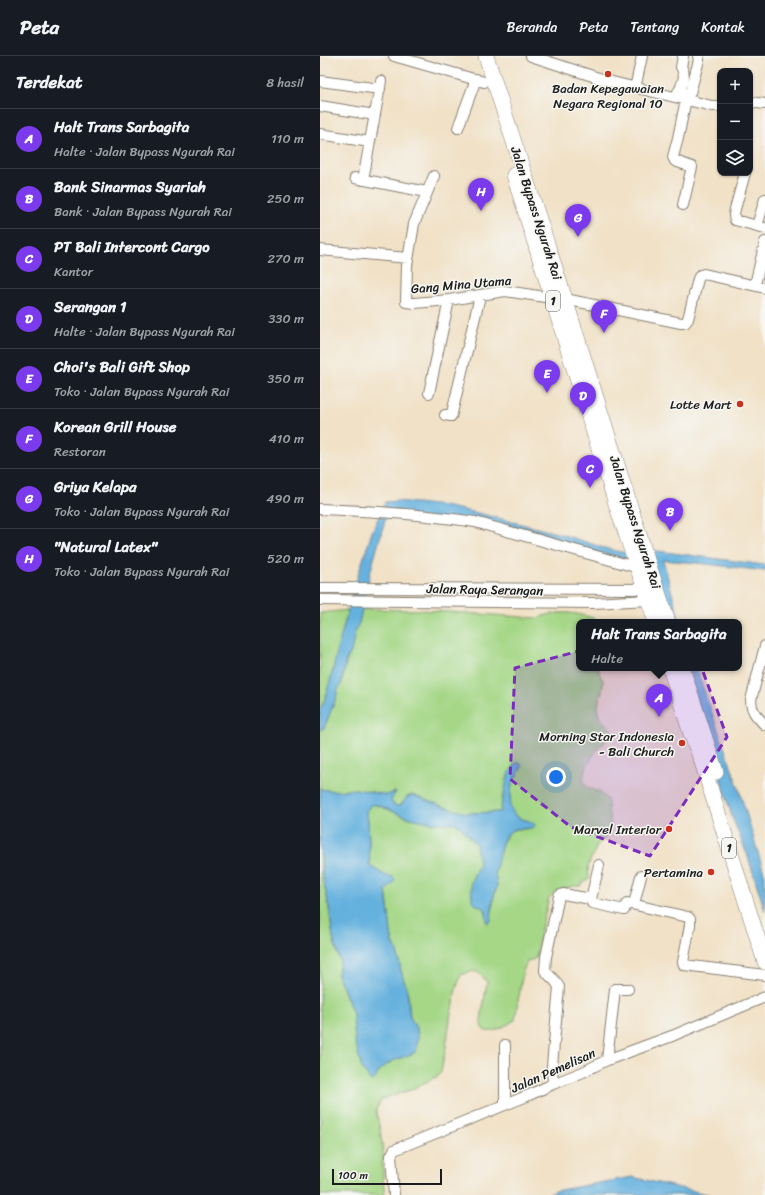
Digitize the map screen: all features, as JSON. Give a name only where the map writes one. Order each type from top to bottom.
[{"type":"highway","name":"Jalan Bypass Ngurah Rai","points":[[476,56],[480,81],[517,168]]},
{"type":"highway","name":"Jalan Bypass Ngurah Rai","points":[[486,56],[517,168],[637,545],[655,619]]},
{"type":"highway","name":"Jalan Bypass Ngurah Rai","points":[[641,565],[667,619]]},
{"type":"highway","name":"1","points":[[673,671],[681,678],[765,928]]},
{"type":"highway","name":"1","points":[[681,678],[691,734],[701,759],[765,962]]},
{"type":"street","points":[[394,56],[480,81],[458,128]]},
{"type":"street","points":[[531,56],[608,81],[683,96],[690,92],[699,60],[698,56]]},
{"type":"street","points":[[549,56],[618,80],[683,96],[712,106],[717,106]]},
{"type":"street","points":[[636,84],[642,56]]},
{"type":"street","points":[[683,56],[681,68],[685,72],[683,96],[678,138],[673,157],[674,161],[692,167],[683,205]]},
{"type":"street","points":[[320,80],[380,85],[370,142],[359,179],[427,192]]},
{"type":"street","points":[[753,102],[765,104]]},
{"type":"street","points":[[320,106],[375,115]]},
{"type":"street","points":[[320,134],[370,142]]},
{"type":"street","name":"Gang Mina Utama","points":[[434,176],[414,224],[408,258],[406,302],[415,303],[448,300],[505,291],[559,299],[685,323],[688,319],[700,275],[704,274],[760,287]]},
{"type":"street","points":[[744,176],[735,209],[735,220],[761,227],[765,199]]},
{"type":"street","points":[[760,287],[765,242]]},
{"type":"street","points":[[320,250],[408,258]]},
{"type":"street","points":[[445,415],[451,416],[452,413],[480,296]]},
{"type":"street","points":[[429,393],[448,300]]},
{"type":"street","points":[[320,509],[385,512],[475,522],[641,565]]},
{"type":"street","name":"Jalan Raya Serangan","points":[[320,588],[648,594]]},
{"type":"street","name":"Jalan Raya Serangan","points":[[320,600],[593,603],[648,594]]},
{"type":"street","points":[[762,722],[754,713],[751,706],[751,700],[765,646]]},
{"type":"street","points":[[599,865],[591,898],[591,902],[594,904],[623,910],[627,903],[634,904],[688,917],[690,919],[683,962],[684,965],[765,975]]},
{"type":"street","points":[[634,904],[641,876]]},
{"type":"street","points":[[553,1084],[552,1066],[558,987],[556,982],[545,971],[546,957],[560,894],[591,898]]},
{"type":"street","points":[[607,1060],[615,989],[628,989]]},
{"type":"street","name":"Jalan Pemelisan","points":[[394,1195],[390,1156],[394,1150],[583,1072],[607,1060],[672,1036],[765,997]]},
{"type":"street","points":[[505,1045],[505,1104]]},
{"type":"highlighted area","points":[[617,641],[694,647],[727,737],[650,856],[571,827],[510,779],[515,668]]},
{"type":"green space","points":[[361,609],[421,610],[537,618],[545,615],[573,613],[596,619],[576,619],[576,671],[599,671],[603,680],[603,686],[598,704],[598,712],[602,720],[612,730],[605,742],[595,752],[585,770],[583,779],[587,787],[601,793],[608,801],[611,825],[604,839],[597,845],[591,858],[588,867],[589,878],[580,886],[556,891],[549,898],[541,929],[536,958],[527,962],[523,971],[515,1020],[494,1030],[485,1030],[482,1027],[481,1020],[487,982],[476,972],[461,975],[451,1012],[441,1072],[438,1076],[410,1090],[382,1099],[377,1107],[376,1111],[383,1150],[383,1181],[385,1195],[320,1195],[320,853],[322,858],[322,873],[333,938],[340,961],[338,975],[353,1014],[354,1032],[377,1075],[388,1064],[414,1053],[417,1030],[410,1017],[408,995],[397,952],[392,940],[386,889],[390,887],[386,876],[370,866],[368,820],[366,811],[371,804],[380,806],[406,817],[434,823],[455,823],[463,829],[476,844],[479,864],[473,877],[475,904],[485,910],[487,923],[493,908],[493,899],[496,890],[495,872],[502,843],[510,831],[528,829],[532,822],[514,814],[510,807],[512,783],[519,771],[520,763],[502,798],[501,812],[466,813],[407,797],[401,805],[397,806],[392,804],[391,800],[395,792],[387,795],[356,789],[335,791],[320,789],[320,730],[324,728],[336,698],[338,688],[341,685],[347,660],[351,652]]},
{"type":"green space","points":[[348,610],[333,670],[324,702],[320,710],[320,613]]},
{"type":"water","points":[[397,501],[444,506],[482,514],[564,535],[621,552],[628,553],[650,550],[765,565],[765,571],[663,560],[679,619],[672,619],[626,560],[511,528],[386,517],[370,573],[351,652],[346,660],[341,685],[338,689],[324,728],[320,730],[320,710],[324,702],[358,575],[372,532],[385,502]]},
{"type":"water","points":[[688,671],[697,671],[739,789],[765,876],[765,911],[748,857],[732,817]]},
{"type":"water","points":[[516,763],[520,763],[522,767],[512,784],[510,807],[519,818],[532,822],[535,825],[533,828],[514,829],[506,835],[502,843],[495,872],[497,886],[493,899],[491,921],[487,923],[484,908],[475,904],[472,900],[471,882],[479,864],[476,844],[463,829],[455,823],[434,823],[406,817],[372,804],[366,811],[368,820],[370,866],[386,876],[392,876],[395,880],[386,890],[392,940],[397,952],[407,990],[410,1017],[417,1030],[418,1036],[417,1049],[414,1053],[390,1062],[379,1071],[375,1079],[371,1081],[362,1069],[355,1042],[353,1014],[338,975],[340,961],[333,938],[322,873],[322,858],[320,853],[320,789],[335,791],[356,789],[387,795],[396,792],[391,800],[393,804],[397,806],[401,805],[407,797],[412,795],[466,813],[500,812],[508,775]]},
{"type":"water","points":[[632,1177],[711,1195],[548,1195],[554,1191]]},
{"type":"place","name":"Badan Kepegawaian Negara Regional 10","points":[[608,74]]},
{"type":"place","name":"\"Natural Latex\"","points":[[481,211]]},
{"type":"place","name":"Griya Kelapa","points":[[578,237]]},
{"type":"place","name":"Korean Grill House","points":[[604,333]]},
{"type":"place","name":"Choi's Bali Gift Shop","points":[[547,393]]},
{"type":"place","name":"Lotte Mart","points":[[740,404]]},
{"type":"place","name":"Serangan 1","points":[[583,415]]},
{"type":"place","name":"PT Bali Intercont Cargo","points":[[590,488]]},
{"type":"place","name":"Bank Sinarmas Syariah","points":[[670,531]]},
{"type":"place","name":"Halt Trans Sarbagita","points":[[659,717]]},
{"type":"place","name":"Morning Star Indonesia - Bali Church","points":[[682,743]]},
{"type":"place","name":"Marvel Interior","points":[[669,829]]},
{"type":"place","name":"Pertamina","points":[[711,872]]}]
